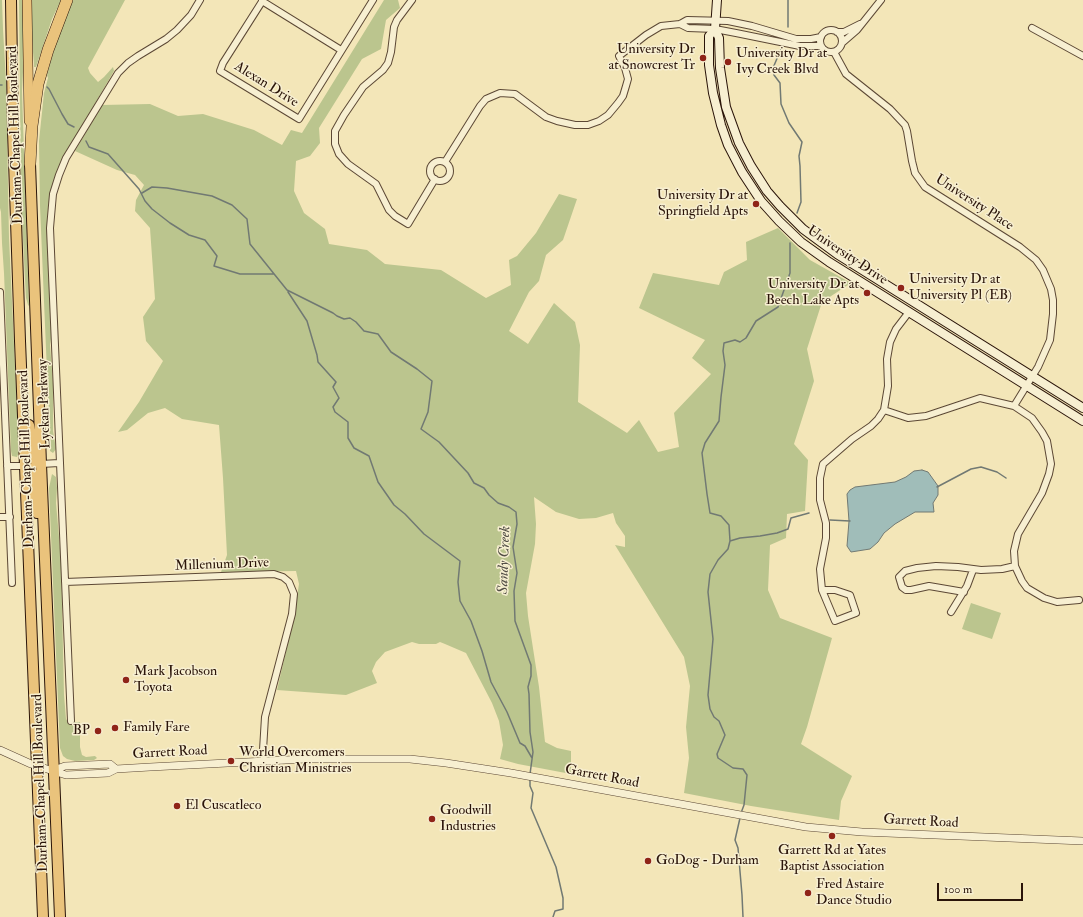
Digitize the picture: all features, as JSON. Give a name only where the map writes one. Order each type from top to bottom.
[{"type":"highway","name":"Durham-Chapel Hill Boulevard","points":[[11,0],[13,131],[43,917]]},
{"type":"highway","points":[[30,164],[32,126],[40,79],[54,32],[67,0]]},
{"type":"highway","name":"Durham-Chapel Hill Boulevard","points":[[30,164],[60,917]]},
{"type":"highway","points":[[22,384],[33,458],[36,463],[41,464]]},
{"type":"highway","points":[[25,466],[30,469],[33,475],[46,572]]},
{"type":"main road","name":"Durham-Chapel Hill Boulevard","points":[[27,0],[30,164]]},
{"type":"main road","name":"University Drive","points":[[717,0],[715,29],[719,38],[722,87],[731,123],[751,166],[767,191],[780,206],[803,229],[826,246],[1083,408]]},
{"type":"main road","name":"University Drive","points":[[715,29],[708,36],[709,66],[713,93],[721,125],[728,145],[752,188],[769,211],[801,242],[829,262],[1083,421]]},
{"type":"street","name":"Lyckan Parkway","points":[[71,720],[59,463],[50,228],[51,205],[55,185],[64,162],[110,85],[128,63],[166,39],[177,30],[191,15],[200,0]]},
{"type":"street","name":"Alexan Drive","points":[[341,50],[263,1],[220,71],[299,119],[373,0]]},
{"type":"street","points":[[412,0],[397,20],[394,27],[388,63],[383,70],[363,87],[348,109],[335,131],[335,144],[339,154],[348,164],[376,184],[389,210],[395,216],[408,224],[435,179]]},
{"type":"street","points":[[821,37],[821,46],[825,51],[834,52],[857,30],[881,0]]},
{"type":"street","points":[[445,162],[480,106],[486,99],[500,93],[515,94],[546,117],[557,122],[575,125],[588,125],[599,121],[608,115],[623,96],[628,78],[619,56],[653,30],[666,25],[680,24],[687,20],[728,21],[796,39],[811,40],[821,37],[828,31],[844,32],[865,21]]},
{"type":"street","points":[[680,24],[688,28],[715,29],[736,32],[800,46],[821,46]]},
{"type":"street","points":[[1032,28],[1083,56]]},
{"type":"street","points":[[837,32],[841,37],[842,43]]},
{"type":"street","name":"University Place","points":[[834,52],[846,74],[890,109],[904,125],[907,131],[915,172],[925,187],[1020,247],[1036,260],[1043,270],[1052,295],[1052,324],[1047,349],[1033,376],[1014,406]]},
{"type":"street","points":[[442,160],[448,164],[450,169],[449,176],[441,181],[435,179],[430,174],[430,167],[435,162],[442,160]]},
{"type":"street","points":[[0,292],[12,583]]},
{"type":"street","points":[[822,590],[835,590],[850,595],[856,613],[835,621],[822,590],[820,569],[826,538],[826,523],[820,500],[820,478],[823,464],[848,443],[872,426],[884,410],[888,386],[887,359],[890,342],[896,329],[909,312]]},
{"type":"street","points":[[884,410],[908,418],[926,416],[980,398],[1014,406],[1032,418],[1042,432],[1048,445],[1051,464],[1042,493],[1018,534],[1014,551],[1015,566],[1027,588],[1044,598],[1057,602],[1079,600]]},
{"type":"street","points":[[41,464],[59,463]]},
{"type":"street","points":[[7,466],[25,466]]},
{"type":"street","points":[[0,517],[10,517]]},
{"type":"street","points":[[964,592],[929,586],[906,590],[902,587],[899,577],[905,571],[936,566],[958,567],[973,570],[1002,569],[1015,566]]},
{"type":"street","points":[[951,612],[964,592],[973,570]]},
{"type":"street","name":"Millenium Drive","points":[[65,582],[274,574],[283,577],[289,582],[294,594],[292,614],[265,717],[262,750],[264,762]]},
{"type":"street","name":"Garrett Road","points":[[0,750],[37,766],[54,770],[65,766],[105,764],[110,764],[116,769],[330,759],[402,759],[446,763],[518,774],[750,818],[806,827],[862,832],[1083,841]]},
{"type":"green space","points":[[0,0],[2,0],[6,81],[9,238],[19,452],[17,457],[12,456],[11,451],[0,208]]},
{"type":"green space","points":[[19,0],[23,0],[24,53],[22,91],[29,306],[26,298],[21,198]]},
{"type":"green space","points":[[31,0],[61,0],[52,19],[36,67],[34,67],[31,28]]},
{"type":"green space","points":[[73,0],[125,0],[88,68],[90,73],[98,82],[113,67],[114,71],[82,126],[52,188],[48,207],[47,235],[52,333],[50,345],[53,383],[53,431],[56,449],[53,453],[50,451],[40,206],[39,141],[44,93],[48,78],[47,75],[56,43]]},
{"type":"green space","points":[[384,0],[398,0],[400,8],[386,20],[381,49],[362,59],[319,128],[320,143],[310,156],[296,161],[294,191],[304,213],[325,229],[329,244],[367,250],[385,264],[441,270],[486,298],[511,285],[509,260],[517,256],[536,233],[559,194],[577,199],[563,240],[546,255],[539,281],[529,292],[509,331],[528,344],[554,303],[575,322],[580,345],[578,402],[627,433],[639,420],[658,452],[679,447],[674,413],[711,374],[692,358],[705,340],[639,308],[653,273],[719,285],[724,272],[747,260],[746,242],[778,228],[810,260],[851,283],[822,302],[807,349],[814,381],[794,444],[808,460],[805,511],[787,514],[786,538],[770,545],[768,590],[780,618],[832,638],[801,744],[852,776],[841,801],[839,820],[751,806],[684,793],[689,758],[686,727],[690,686],[684,657],[615,545],[625,547],[625,536],[616,523],[613,513],[596,518],[579,519],[556,512],[534,497],[536,524],[535,544],[526,593],[528,616],[539,687],[545,742],[557,748],[571,751],[571,774],[500,759],[503,745],[499,721],[492,703],[466,653],[440,642],[436,644],[419,644],[412,642],[385,652],[376,662],[372,671],[377,683],[346,695],[277,690],[294,617],[299,584],[296,571],[221,572],[227,555],[219,425],[182,419],[165,408],[148,413],[127,430],[118,432],[139,402],[163,361],[146,341],[143,317],[155,299],[150,228],[135,211],[136,200],[144,185],[135,175],[117,170],[75,151],[102,105],[150,104],[178,116],[203,114],[254,130],[282,145],[291,130],[302,133]]},
{"type":"green space","points":[[52,474],[56,477],[57,488],[56,503],[61,560],[64,695],[66,719],[68,722],[80,722],[80,747],[82,755],[86,757],[95,756],[97,758],[94,760],[75,761],[67,759],[63,756],[60,748],[49,488]]},
{"type":"green space","points":[[971,603],[1001,613],[992,639],[962,629]]},
{"type":"water","points":[[922,470],[928,472],[938,486],[938,495],[933,503],[934,512],[915,512],[895,524],[884,533],[878,542],[870,549],[851,552],[847,546],[849,521],[847,494],[850,490],[855,487],[895,482],[914,471]]},
{"type":"waterway","points":[[788,0],[788,27]]},
{"type":"waterway","points":[[781,49],[773,68],[774,75],[780,83],[781,104],[789,123],[802,142],[799,156],[801,202],[797,213]]},
{"type":"waterway","name":"Sandy Creek","points":[[47,87],[68,124],[74,127]]},
{"type":"waterway","name":"Sandy Creek","points":[[86,141],[89,147],[108,154],[139,189],[145,201],[152,209],[189,235],[205,240],[217,256],[214,266],[240,274],[274,274]]},
{"type":"waterway","name":"Sandy Creek","points":[[142,193],[152,187],[167,188],[212,196],[232,205],[247,219],[250,244],[287,290],[337,316],[344,319],[350,318],[364,331],[378,334],[391,352],[432,381],[428,412],[421,429],[439,442],[468,473],[474,483],[484,488],[498,503],[509,507],[516,512],[517,524],[513,547],[517,573],[514,591],[515,621],[531,665],[531,676],[528,687],[530,732],[533,752],[530,774]]},
{"type":"waterway","points":[[741,813],[744,805],[747,775],[743,769],[733,768],[718,758],[717,754],[725,735],[719,721],[714,717],[710,709],[708,695],[713,639],[708,592],[710,574],[718,560],[728,549],[730,541],[729,525],[721,516],[710,513],[702,453],[705,443],[719,421],[725,365],[723,351],[724,343],[735,340],[740,342],[746,338],[756,321],[778,307],[790,273],[790,243]]},
{"type":"waterway","points":[[288,292],[307,321],[318,362],[336,382],[333,387],[339,398],[333,407],[335,412],[348,422],[348,438],[354,448],[369,456],[378,482],[394,505],[424,534],[460,561],[458,582],[460,601],[471,621],[491,682],[507,712],[520,743],[525,746],[532,758]]},
{"type":"waterway","points":[[937,487],[971,469],[981,467],[997,472],[1006,478]]},
{"type":"waterway","points":[[730,541],[740,538],[777,533],[788,529],[791,518],[809,513]]},
{"type":"waterway","points":[[830,520],[850,521]]},
{"type":"waterway","name":"Sandy Creek","points":[[530,780],[530,786],[533,793],[531,808],[556,867],[563,898],[563,909],[555,911],[553,917]]},
{"type":"waterway","points":[[740,818],[735,840],[738,848],[743,917]]},
{"type":"place","name":"University Dr at Snowcrest Tr","points":[[703,58]]},
{"type":"place","name":"University Dr at Ivy Creek Blvd","points":[[728,62]]},
{"type":"place","name":"University Dr at Springfield Apts","points":[[756,204]]},
{"type":"place","name":"University Dr at University Pl (EB)","points":[[901,288]]},
{"type":"place","name":"University Dr at Beech Lake Apts","points":[[867,293]]},
{"type":"place","name":"Mark Jacobson Toyota","points":[[126,680]]},
{"type":"place","name":"Family Fare","points":[[115,728]]},
{"type":"place","name":"BP","points":[[98,731]]},
{"type":"place","name":"World Overcomers Christian Ministries","points":[[231,761]]},
{"type":"place","name":"El Cuscatleco","points":[[177,806]]},
{"type":"place","name":"Goodwill Industries","points":[[432,819]]},
{"type":"place","name":"Garrett Rd at Yates Baptist Association","points":[[832,836]]},
{"type":"place","name":"GoDog - Durham","points":[[648,861]]},
{"type":"place","name":"Fred Astaire Dance Studio","points":[[808,893]]}]
